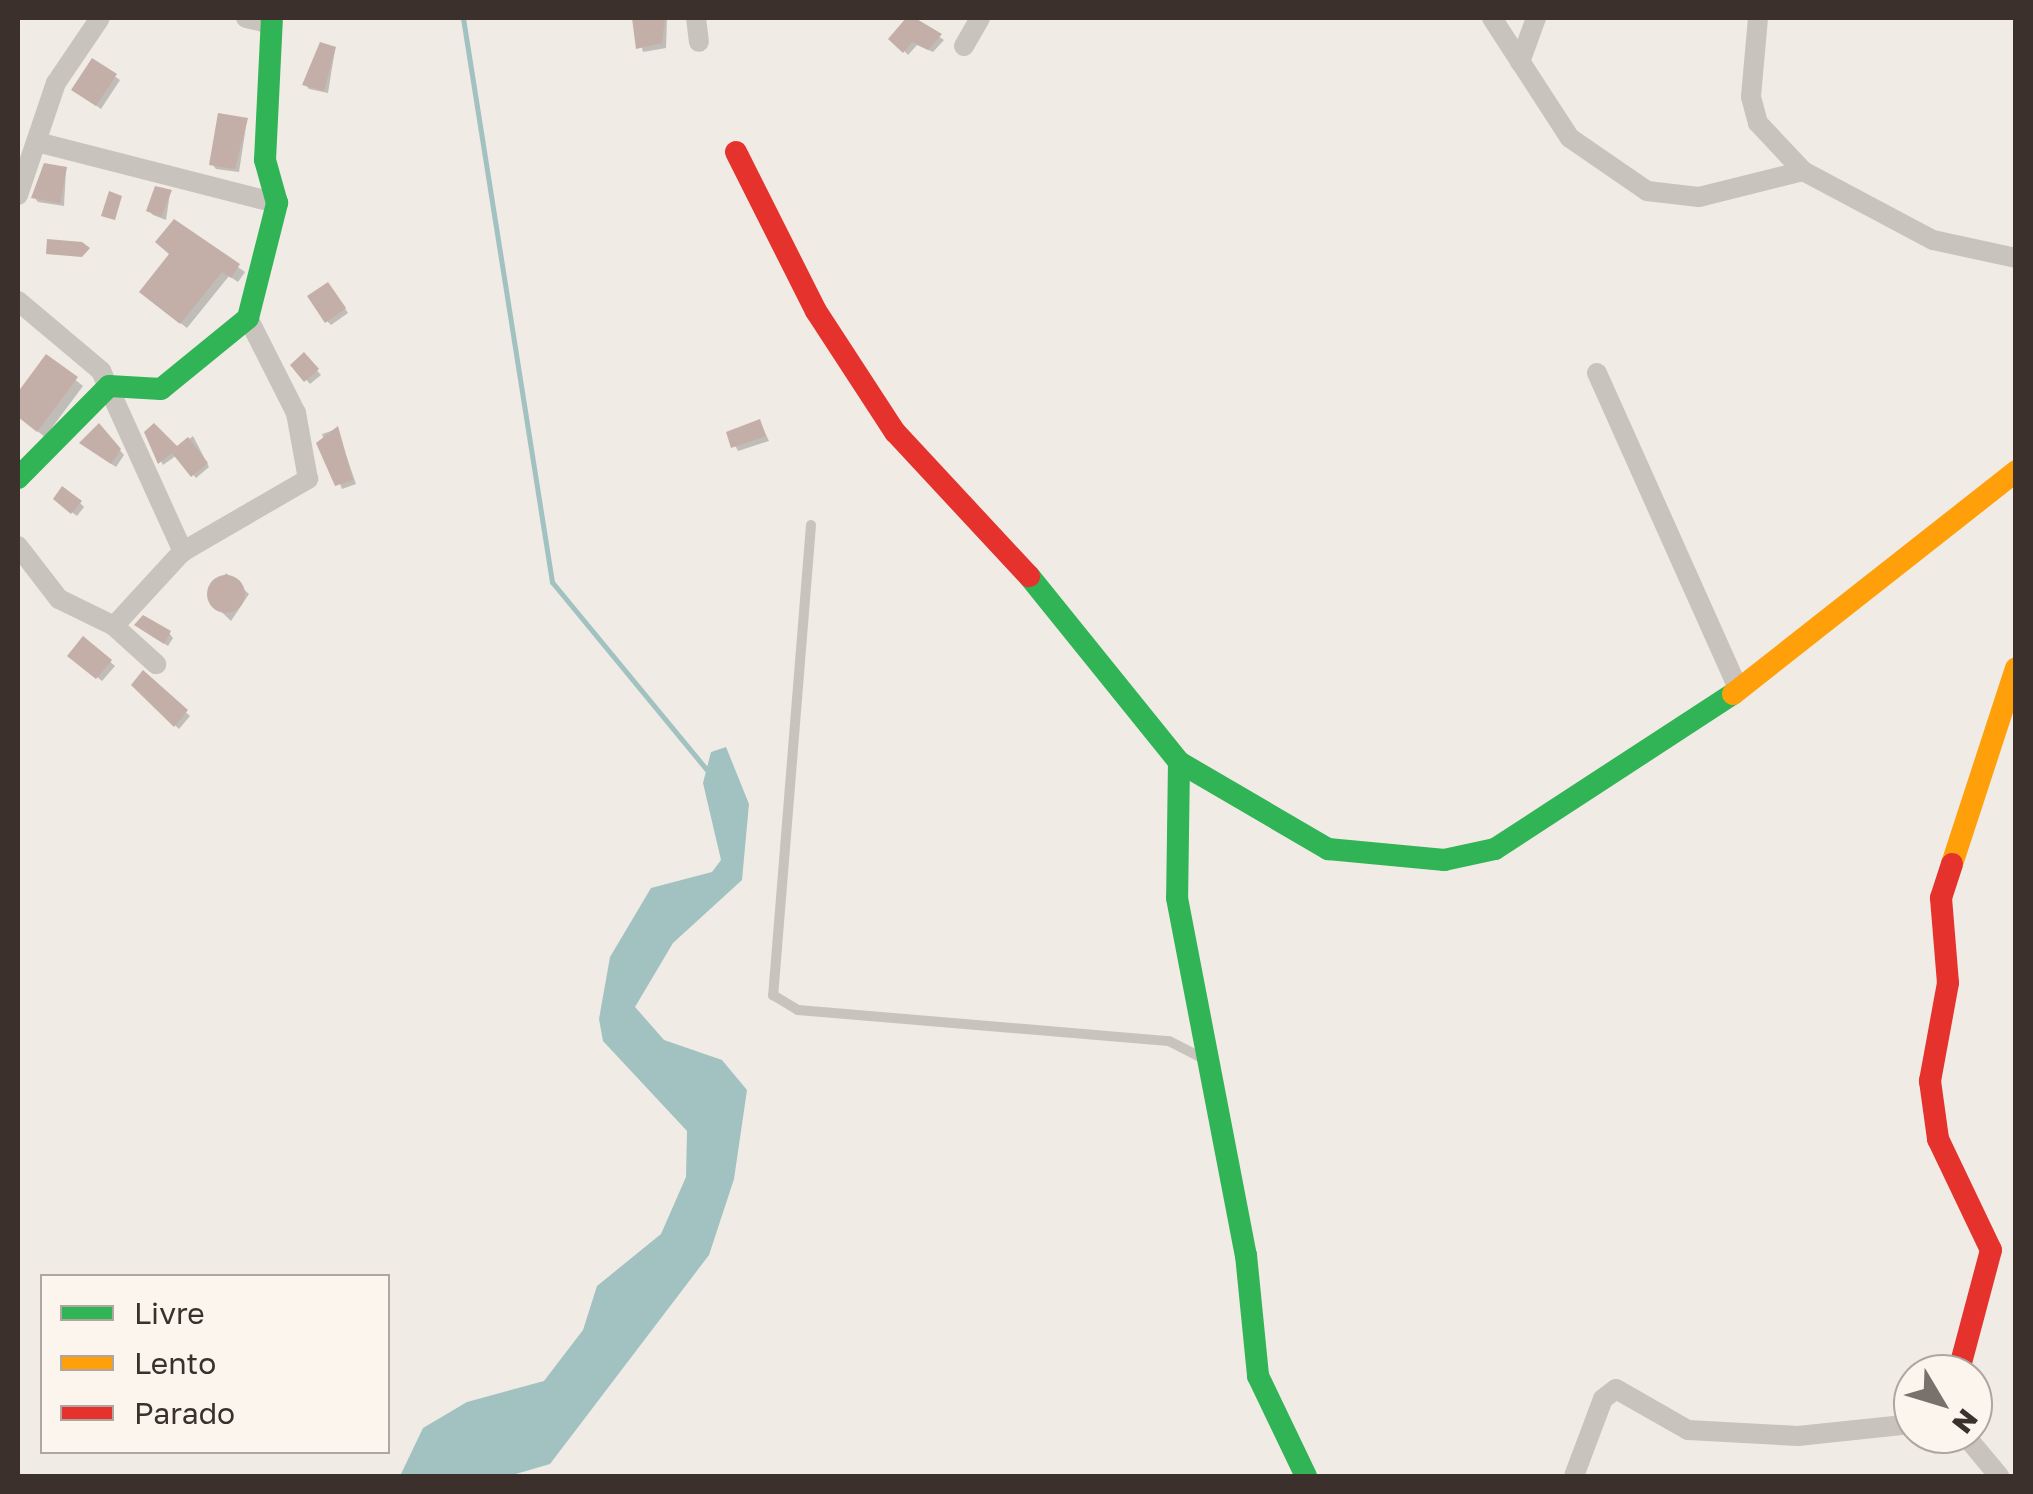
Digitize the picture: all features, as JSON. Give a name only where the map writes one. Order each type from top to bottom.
[{"type":"street","points":[[18,195],[56,83],[100,18]]},
{"type":"street","points":[[18,478],[109,386],[161,390],[248,318],[276,202],[266,160],[272,20],[246,18]]},
{"type":"street","points":[[696,18],[699,42]]},
{"type":"street","points":[[964,46],[980,18]]},
{"type":"street","points":[[1492,18],[1580,149],[1646,191],[1699,198],[1803,172]]},
{"type":"street","points":[[1520,62],[1536,18]]},
{"type":"street","points":[[1758,18],[1751,98],[1758,123],[1803,172],[1933,240],[2016,258]]},
{"type":"street","points":[[37,142],[276,202]]},
{"type":"street","points":[[736,152],[816,311],[895,432],[990,528],[1179,762],[1328,848],[1444,860],[1496,848],[1739,690],[2016,471]]},
{"type":"street","points":[[18,301],[109,386],[136,464],[183,552]]},
{"type":"street","points":[[114,626],[183,552],[308,479],[296,413],[248,318]]},
{"type":"street","points":[[1598,374],[1739,690]]},
{"type":"street","points":[[18,546],[59,599],[114,626],[156,664]]},
{"type":"street","points":[[1963,1354],[1992,1250],[1938,1138],[1930,1081],[1948,983],[1941,898],[2016,668]]},
{"type":"street","points":[[1179,762],[1177,898],[1210,1074],[1258,1376],[1306,1476]]},
{"type":"street","points":[[1574,1476],[1602,1399],[1616,1389],[1688,1430],[1798,1436],[1893,1426]]},
{"type":"street","points":[[1981,1454],[1999,1476]]},
{"type":"lane","points":[[811,525],[772,995],[818,1012],[1169,1041],[1193,1046],[1210,1074]]},
{"type":"water","points":[[726,747],[749,804],[742,880],[673,943],[635,1007],[664,1040],[722,1060],[747,1090],[734,1179],[709,1255],[550,1464],[509,1476],[400,1476],[423,1428],[467,1402],[544,1381],[583,1330],[597,1286],[661,1234],[686,1177],[687,1131],[603,1041],[599,1019],[610,957],[651,888],[712,872],[721,860],[703,783],[711,752]]},
{"type":"building","points":[[632,18],[665,18],[662,43],[636,49]]},
{"type":"building","points":[[906,18],[915,18],[942,34],[928,50],[912,42],[903,53],[888,39]]},
{"type":"building","points":[[320,42],[336,47],[324,91],[302,85]]},
{"type":"building","points":[[92,58],[117,74],[96,106],[71,90]]},
{"type":"building","points":[[218,113],[248,118],[235,169],[209,165]]},
{"type":"building","points":[[44,163],[67,167],[60,203],[31,198]]},
{"type":"building","points":[[155,186],[172,190],[161,217],[146,211]]},
{"type":"building","points":[[109,191],[122,196],[115,220],[101,216]]},
{"type":"building","points":[[174,219],[240,264],[231,278],[222,272],[180,324],[139,292],[169,254],[155,242]]},
{"type":"building","points":[[47,239],[82,242],[90,248],[82,257],[46,254]]},
{"type":"building","points":[[328,282],[346,308],[325,323],[307,296]]},
{"type":"building","points":[[304,352],[319,369],[304,382],[290,365]]},
{"type":"building","points":[[46,354],[78,377],[37,432],[18,417],[18,392]]},
{"type":"building","points":[[760,419],[766,436],[731,448],[726,432]]},
{"type":"building","points":[[99,423],[121,449],[111,464],[79,443]]},
{"type":"building","points":[[154,423],[177,446],[188,437],[208,463],[191,477],[172,453],[158,464],[144,432]]},
{"type":"building","points":[[338,426],[353,480],[335,486],[316,443]]},
{"type":"building","points":[[62,486],[82,501],[71,514],[53,499]]},
{"type":"building","points":[[226,575],[239,581],[245,594],[239,607],[226,613],[213,607],[207,594],[213,581]]},
{"type":"building","points":[[143,615],[171,631],[164,644],[134,625]]},
{"type":"building","points":[[83,636],[112,660],[96,679],[67,656]]},
{"type":"building","points":[[143,670],[188,710],[174,727],[131,685]]},
{"type":"waterway","points":[[463,18],[552,582],[711,775]]},
{"type":"traffic: fast","points":[[18,478],[109,386],[161,389],[248,318],[277,203],[265,160],[272,18]]},
{"type":"traffic: fast","points":[[1029,576],[1179,762],[1328,849],[1444,860],[1495,849],[1733,694]]},
{"type":"traffic: fast","points":[[1179,762],[1177,898],[1246,1255],[1258,1376],[1306,1476]]},
{"type":"traffic: slow","points":[[1733,694],[2016,471]]},
{"type":"traffic: slow","points":[[1952,864],[2016,668]]},
{"type":"traffic: jam","points":[[736,152],[816,311],[895,432],[1029,576]]},
{"type":"traffic: jam","points":[[1952,864],[1941,898],[1948,983],[1930,1081],[1938,1139],[1991,1250],[1963,1354]]}]
